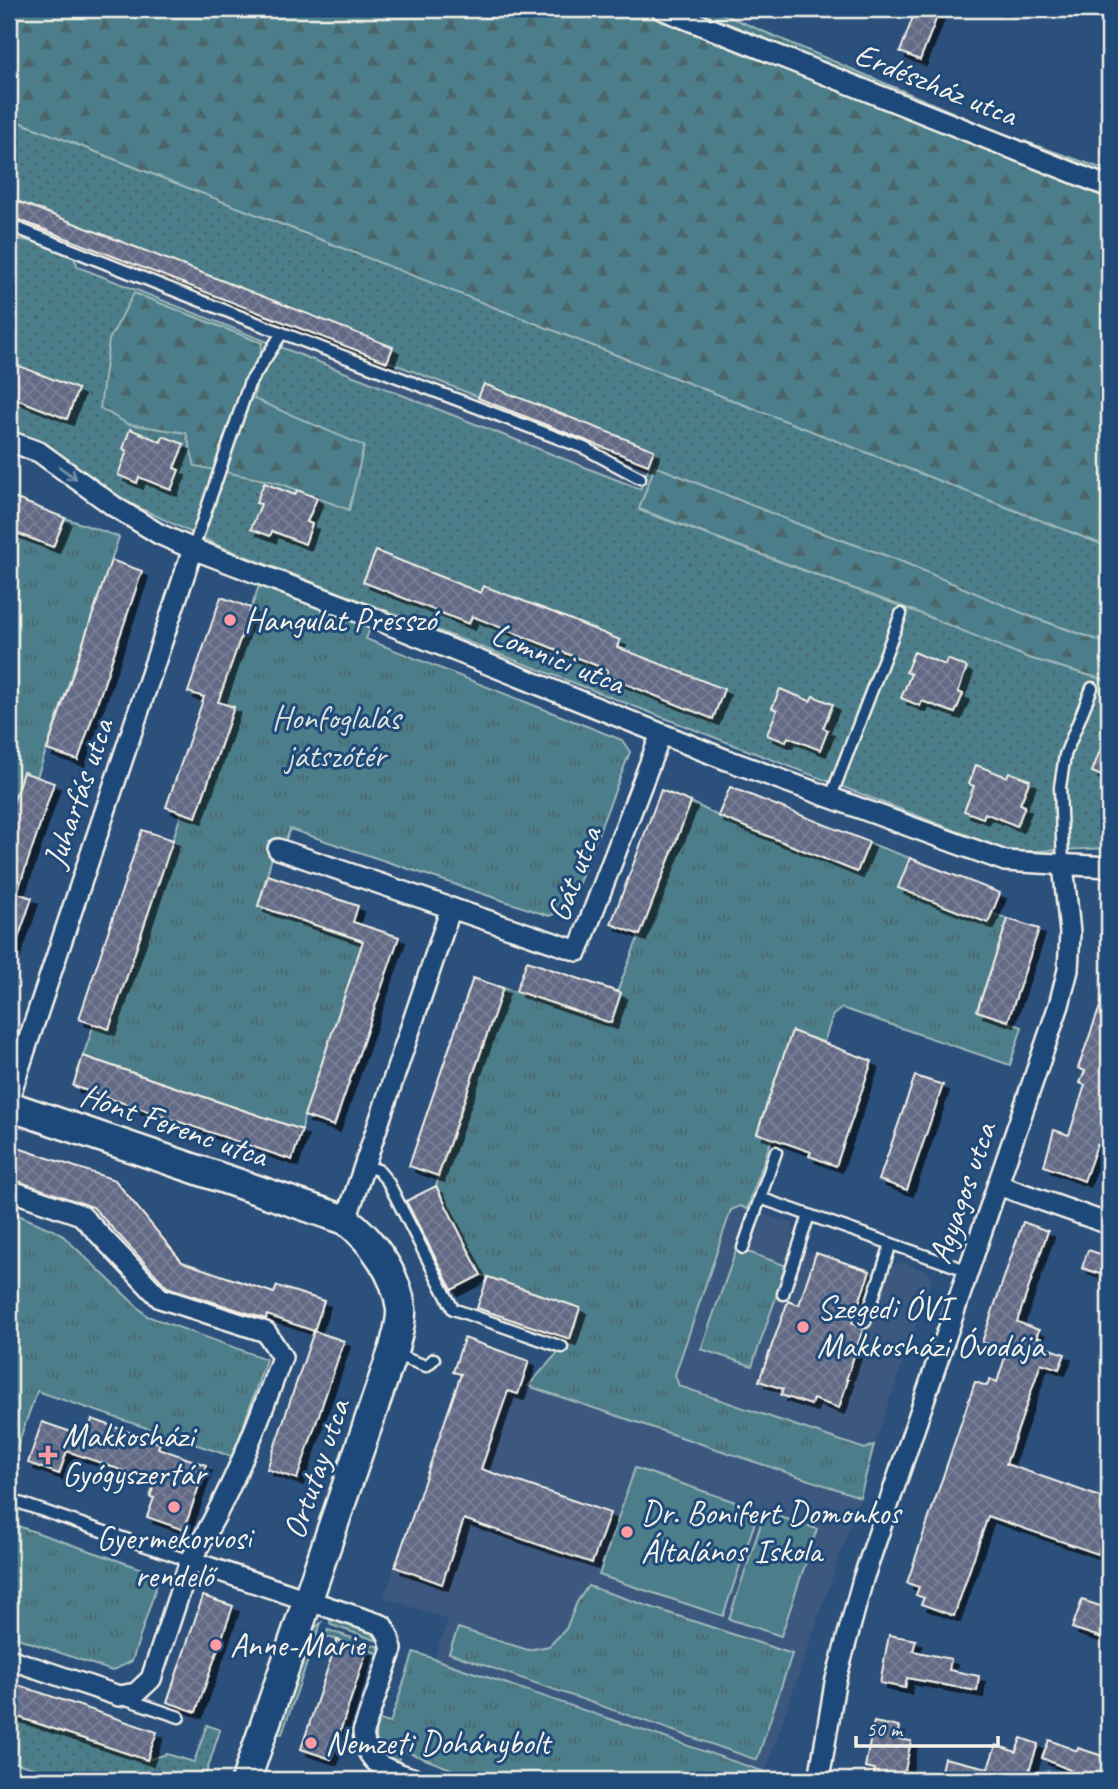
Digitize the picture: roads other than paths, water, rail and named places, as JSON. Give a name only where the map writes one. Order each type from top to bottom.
[{"type":"street","name":"Erdészház utca","points":[[661,9],[1109,187]]},
{"type":"street","name":"Lomnici utca","points":[[9,441],[39,452],[115,507],[159,534],[661,734],[830,799],[1005,861],[1109,867]]},
{"type":"street","name":"Juharfás utca","points":[[9,1098],[193,549]]},
{"type":"street","name":"Gát utca","points":[[278,849],[578,951],[661,734]]},
{"type":"street","name":"Agyagos utca","points":[[819,1780],[842,1650],[863,1579],[1059,1005],[1068,970],[1070,933],[1063,864]]},
{"type":"street","points":[[346,1220],[451,908]]},
{"type":"street","name":"Hont Ferenc utca","points":[[9,1106],[317,1210]]},
{"type":"street","points":[[998,1185],[1109,1224]]},
{"type":"street","points":[[9,1191],[81,1215],[159,1298],[267,1332],[282,1357],[244,1460],[190,1561],[151,1679],[136,1693],[119,1696],[9,1659]]},
{"type":"street","name":"Ortutay utca","points":[[246,1780],[392,1353],[401,1311],[396,1290],[382,1260],[361,1231],[346,1220],[317,1210]]},
{"type":"street","points":[[190,1561],[382,1625],[392,1649],[363,1732],[364,1741],[376,1764],[418,1780]]},
{"type":"lane","points":[[9,225],[282,334],[584,448],[640,478]]},
{"type":"lane","points":[[193,549],[249,384],[282,334]]},
{"type":"lane","points":[[830,799],[901,614]]},
{"type":"lane","points":[[1063,864],[1060,787],[1065,755],[1092,688]]},
{"type":"lane","points":[[743,1248],[776,1152]]},
{"type":"lane","points":[[365,1166],[378,1171],[388,1182],[453,1309],[562,1347]]},
{"type":"lane","points":[[760,1198],[969,1271]]},
{"type":"lane","points":[[783,1294],[809,1215]]},
{"type":"lane","points":[[865,1321],[891,1244]]},
{"type":"lane","points":[[392,1353],[425,1366],[434,1359]]},
{"type":"lane","points":[[20,1503],[190,1561]]},
{"type":"lane","points":[[119,1696],[179,1717]]},
{"type":"lane","points":[[9,1776],[16,1780]]},
{"type":"place","name":"Hangulat Presszó","points":[[230,620]]},
{"type":"place","name":"Szegedi ÓVI Makkosházi Óvodája","points":[[803,1327]]},
{"type":"place","name":"Makkosházi Gyógyszertár","points":[[48,1455]]},
{"type":"place","name":"Gyermekorvosi rendelő","points":[[174,1507]]},
{"type":"place","name":"Dr. Bonifert Domonkos Általános Iskola","points":[[627,1532]]},
{"type":"place","name":"Anne-Marie","points":[[216,1645]]},
{"type":"place","name":"Nemzeti Dohánybolt","points":[[311,1743]]},
{"type":"park label","name":"Honfoglalás játszótér","points":[[336,737]]}]
